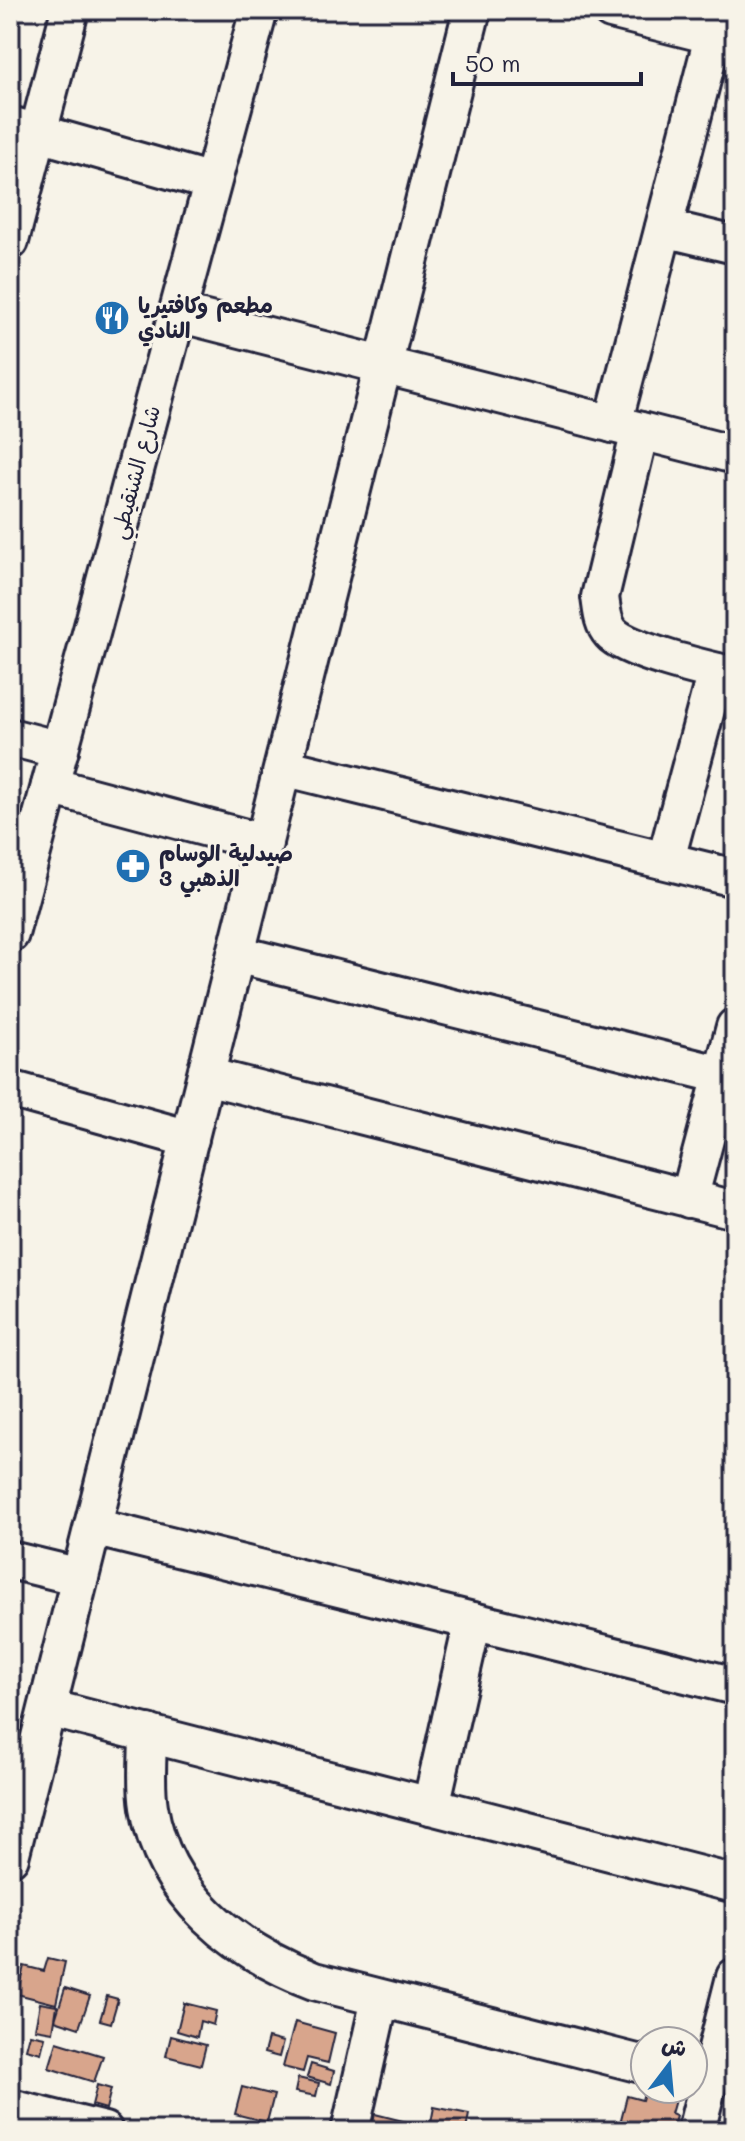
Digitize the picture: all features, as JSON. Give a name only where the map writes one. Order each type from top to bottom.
[{"type":"street","points":[[10,241],[24,129],[70,10]]},
{"type":"street","name":"شارع الشنقيطي","points":[[10,934],[259,10]]},
{"type":"street","points":[[10,1857],[472,10]]},
{"type":"street","points":[[611,10],[723,29],[664,228],[627,427],[600,597],[603,619],[611,634],[632,646],[726,674],[666,859]]},
{"type":"street","points":[[24,129],[212,182]]},
{"type":"street","points":[[664,228],[735,245]]},
{"type":"street","points":[[178,313],[735,455]]},
{"type":"street","points":[[10,737],[60,750]]},
{"type":"street","points":[[283,767],[735,878]]},
{"type":"street","points":[[50,786],[264,843]]},
{"type":"street","points":[[236,954],[722,1075]]},
{"type":"street","points":[[689,1199],[735,1027]]},
{"type":"street","points":[[206,1076],[735,1210]]},
{"type":"street","points":[[10,1089],[190,1139]]},
{"type":"street","points":[[93,1527],[735,1686]]},
{"type":"street","points":[[10,1560],[80,1577]]},
{"type":"street","points":[[431,1806],[473,1621]]},
{"type":"street","points":[[48,1708],[735,1884]]},
{"type":"street","points":[[148,1733],[149,1805],[159,1847],[187,1894],[211,1921],[276,1966],[314,1981],[380,1999],[629,2061]]},
{"type":"street","points":[[696,2131],[712,2082],[735,1977]]},
{"type":"street","points":[[350,2131],[380,1999]]},
{"type":"street","points":[[10,2108],[104,2131]]},
{"type":"building","points":[[48,1958],[65,1962],[56,2004],[17,1994],[24,1966],[44,1971]]},
{"type":"building","points":[[65,1988],[90,1996],[79,2028],[55,2020]]},
{"type":"building","points":[[107,1996],[118,1999],[111,2023],[100,2020]]},
{"type":"building","points":[[40,2003],[57,2006],[53,2032],[35,2029]]},
{"type":"building","points":[[184,2003],[216,2011],[213,2025],[200,2021],[197,2037],[177,2031]]},
{"type":"building","points":[[295,2022],[335,2033],[328,2063],[307,2058],[303,2072],[283,2067]]},
{"type":"building","points":[[30,2034],[45,2037],[41,2053],[26,2049]]},
{"type":"building","points":[[171,2036],[206,2045],[201,2065],[166,2056]]},
{"type":"building","points":[[268,2038],[283,2042],[279,2057],[264,2053]]},
{"type":"building","points":[[57,2042],[103,2056],[94,2082],[49,2068]]},
{"type":"building","points":[[311,2064],[334,2071],[331,2084],[307,2077]]},
{"type":"building","points":[[298,2078],[319,2083],[316,2096],[295,2092]]},
{"type":"building","points":[[97,2085],[111,2089],[106,2109],[92,2105]]},
{"type":"building","points":[[242,2087],[274,2095],[267,2122],[235,2114]]},
{"type":"building","points":[[627,2096],[629,2105],[674,2105],[671,2114],[676,2116],[672,2131],[618,2131]]},
{"type":"building","points":[[434,2107],[469,2114],[466,2130],[431,2123]]},
{"type":"building","points":[[375,2114],[423,2126],[422,2131],[371,2131]]},
{"type":"place","name":"مطعم وكافتيريا النادي","points":[[112,318]]},
{"type":"place","name":"صيدلية الوسام الذهبي 3","points":[[133,866]]}]
